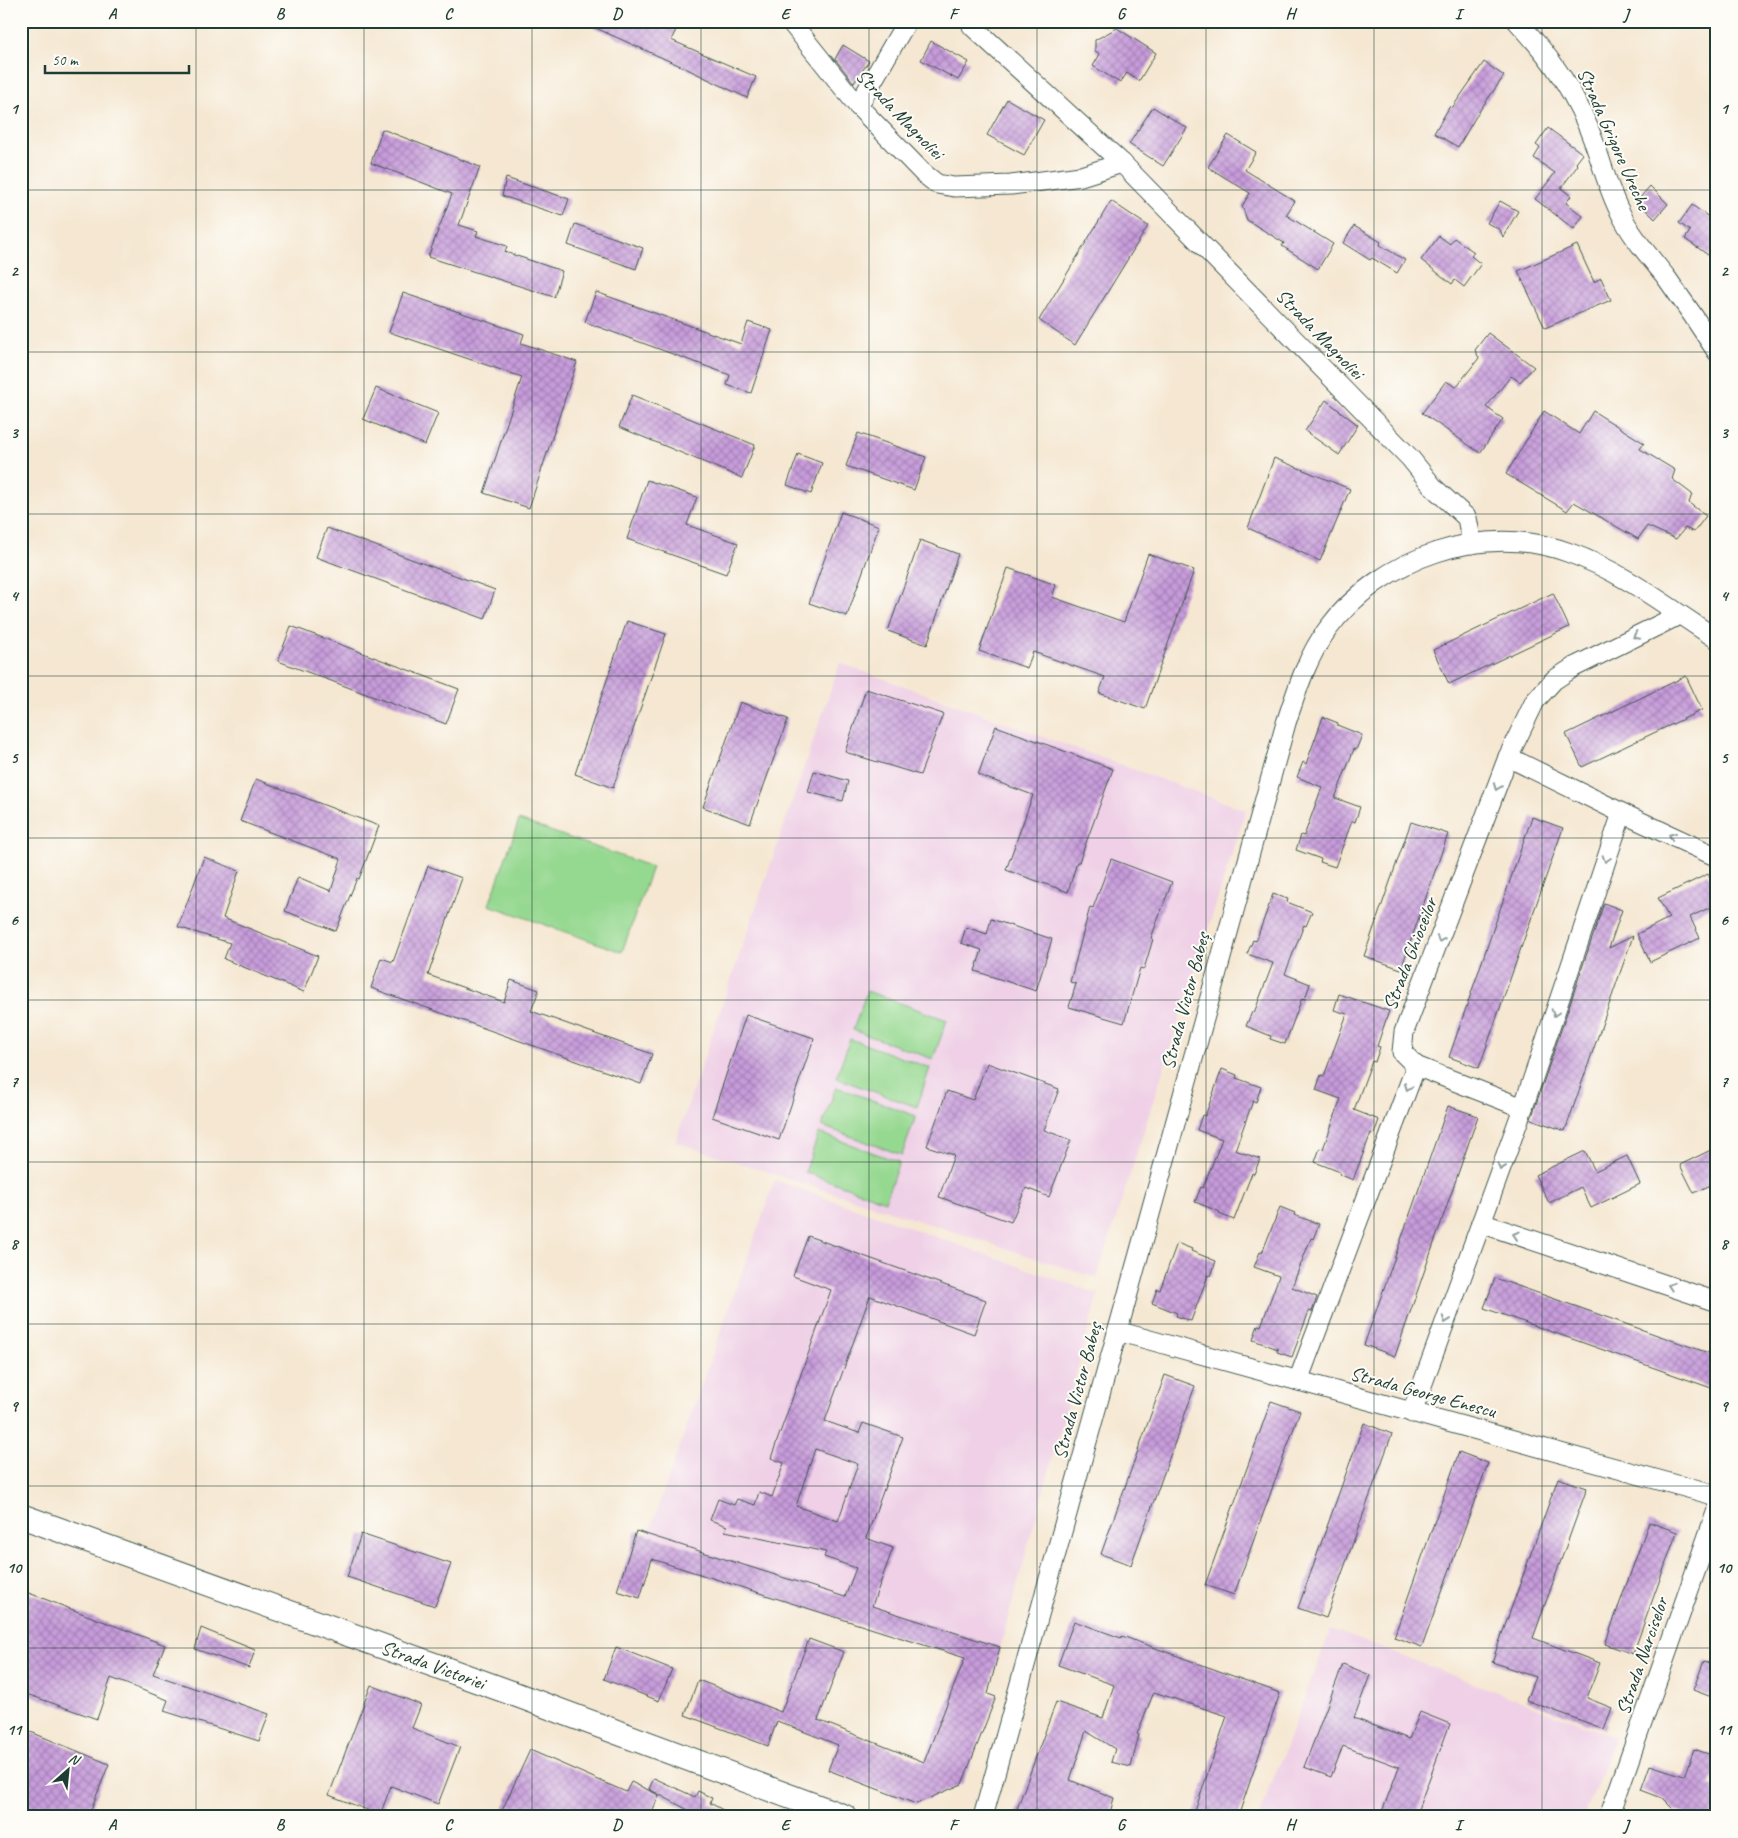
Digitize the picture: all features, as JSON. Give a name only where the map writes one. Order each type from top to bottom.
[{"type":"street","name":"Strada Magnoliei","points":[[790,21],[858,106],[937,184],[954,187],[1011,185],[1081,176],[1122,163]]},
{"type":"street","points":[[858,106],[907,21]]},
{"type":"street","name":"Strada Grigore Ureche","points":[[1517,21],[1556,67],[1575,97],[1595,143],[1620,213],[1690,310],[1717,352]]},
{"type":"street","name":"Strada Magnoliei","points":[[972,26],[1122,163],[1410,458],[1434,488],[1467,518],[1472,544]]},
{"type":"street","name":"Strada Victor Babeș","points":[[983,1817],[1286,722],[1300,679],[1315,648],[1328,629],[1360,594],[1403,566],[1440,551],[1472,544],[1513,542],[1542,544],[1570,552],[1597,564],[1632,583],[1717,639]]},
{"type":"street","name":"Strada Ghioceilor","points":[[1416,1066],[1402,1052],[1404,1032],[1508,757],[1535,701],[1554,680],[1574,667],[1679,615]]},
{"type":"street","points":[[1508,757],[1717,857]]},
{"type":"street","points":[[1412,1413],[1523,1108],[1622,813]]},
{"type":"street","points":[[1298,1381],[1416,1066],[1523,1108]]},
{"type":"street","points":[[1481,1223],[1717,1302]]},
{"type":"street","name":"Strada George Enescu","points":[[1117,1331],[1717,1496]]},
{"type":"street","name":"Strada Narciselor","points":[[1610,1817],[1717,1510]]},
{"type":"street","name":"Strada Victoriei","points":[[21,1516],[509,1692],[844,1817]]},
{"type":"shaded area","points":[[840,663],[1246,810],[1097,1278],[675,1142]]},
{"type":"shaded area","points":[[775,1180],[1098,1294],[1000,1647],[648,1535]]},
{"type":"shaded area","points":[[1331,1629],[1615,1737],[1584,1817],[1259,1817]]},
{"type":"green space","points":[[519,820],[652,867],[622,952],[489,905]]},
{"type":"green space","points":[[867,991],[947,1020],[933,1059],[853,1030]]},
{"type":"green space","points":[[850,1039],[930,1068],[917,1107],[836,1078]]},
{"type":"green space","points":[[836,1087],[916,1116],[902,1155],[822,1126]]},
{"type":"green space","points":[[819,1133],[899,1162],[885,1201],[805,1172]]},
{"type":"building","points":[[580,21],[655,21],[676,30],[671,40],[756,77],[747,98]]},
{"type":"building","points":[[1117,28],[1156,53],[1139,81],[1127,73],[1120,83],[1093,66],[1100,54],[1095,51],[1095,40]]},
{"type":"building","points":[[931,41],[969,62],[958,80],[921,60]]},
{"type":"building","points":[[843,45],[869,61],[854,83],[835,59]]},
{"type":"building","points":[[1484,62],[1504,76],[1478,113],[1458,147],[1434,133],[1450,106],[1452,108]]},
{"type":"building","points":[[1007,99],[1044,120],[1024,155],[987,135]]},
{"type":"building","points":[[1153,107],[1187,128],[1163,166],[1129,144]]},
{"type":"building","points":[[1548,128],[1583,154],[1576,163],[1578,165],[1561,188],[1571,196],[1566,203],[1583,216],[1574,229],[1535,199],[1555,173],[1534,158],[1540,148],[1536,145]]},
{"type":"building","points":[[382,129],[480,167],[459,225],[478,231],[476,236],[507,246],[505,252],[562,271],[554,297],[428,257],[452,194],[371,163]]},
{"type":"building","points":[[1228,135],[1256,152],[1245,170],[1295,201],[1286,215],[1333,244],[1318,269],[1282,246],[1284,243],[1247,220],[1242,206],[1250,193],[1208,167]]},
{"type":"building","points":[[506,178],[569,199],[563,216],[502,196]]},
{"type":"building","points":[[1650,186],[1668,204],[1655,219],[1637,201]]},
{"type":"building","points":[[1111,201],[1148,226],[1075,345],[1039,320]]},
{"type":"building","points":[[1500,201],[1518,211],[1503,237],[1500,230],[1487,223]]},
{"type":"building","points":[[1692,205],[1717,223],[1717,261],[1685,239],[1690,231],[1679,223]]},
{"type":"building","points":[[575,224],[643,248],[636,269],[568,245]]},
{"type":"building","points":[[1354,226],[1381,242],[1380,245],[1405,260],[1397,273],[1372,258],[1370,260],[1343,243]]},
{"type":"building","points":[[1439,236],[1450,244],[1454,238],[1474,252],[1471,256],[1481,264],[1464,287],[1455,280],[1452,284],[1421,260]]},
{"type":"building","points":[[1577,245],[1594,282],[1601,278],[1611,300],[1545,328],[1518,271]]},
{"type":"building","points":[[596,292],[741,344],[748,322],[772,330],[751,393],[727,385],[730,375],[585,322]]},
{"type":"building","points":[[403,293],[524,334],[521,343],[577,362],[529,508],[484,493],[522,377],[389,332]]},
{"type":"building","points":[[1488,333],[1534,367],[1520,382],[1511,376],[1486,407],[1503,419],[1480,453],[1422,413],[1446,381],[1456,387],[1479,358],[1475,350]]},
{"type":"building","points":[[376,388],[438,413],[425,445],[363,419]]},
{"type":"building","points":[[632,395],[755,445],[742,478],[619,427]]},
{"type":"building","points":[[1326,400],[1358,425],[1339,455],[1305,431]]},
{"type":"building","points":[[1544,411],[1579,434],[1593,411],[1644,443],[1640,449],[1675,470],[1672,479],[1692,494],[1689,503],[1706,516],[1694,532],[1685,528],[1676,539],[1647,526],[1638,539],[1574,502],[1567,511],[1506,474]]},
{"type":"building","points":[[858,433],[926,457],[914,490],[846,466]]},
{"type":"building","points":[[798,454],[822,463],[811,494],[787,485]]},
{"type":"building","points":[[1274,458],[1350,489],[1320,561],[1248,528]]},
{"type":"building","points":[[647,480],[697,497],[687,525],[738,543],[726,574],[627,539]]},
{"type":"building","points":[[841,512],[879,526],[847,616],[809,603]]},
{"type":"building","points":[[327,528],[495,590],[485,619],[316,557]]},
{"type":"building","points":[[920,540],[958,554],[927,645],[888,631]]},
{"type":"building","points":[[1148,554],[1194,570],[1145,709],[1099,693],[1105,677],[1033,652],[1027,668],[979,651],[1008,568],[1056,585],[1052,597],[1124,622]]},
{"type":"building","points":[[1553,593],[1569,627],[1449,684],[1433,650]]},
{"type":"building","points":[[627,621],[666,634],[613,788],[575,774]]},
{"type":"building","points":[[291,626],[459,689],[446,724],[278,661]]},
{"type":"building","points":[[1686,676],[1702,710],[1582,767],[1566,734]]},
{"type":"building","points":[[866,689],[943,714],[920,775],[845,752]]},
{"type":"building","points":[[740,702],[788,719],[750,824],[703,807]]},
{"type":"building","points":[[1323,717],[1362,735],[1356,750],[1354,749],[1335,798],[1360,807],[1355,822],[1352,821],[1335,867],[1320,862],[1321,859],[1296,850],[1301,835],[1304,836],[1322,787],[1297,777],[1303,762],[1306,764]]},
{"type":"building","points":[[996,726],[1113,769],[1079,862],[1077,862],[1068,892],[1006,870],[1033,795],[978,775]]},
{"type":"building","points":[[814,771],[848,781],[843,801],[808,792]]},
{"type":"building","points":[[256,779],[379,826],[359,879],[357,878],[336,931],[285,911],[298,877],[331,891],[341,859],[240,821]]},
{"type":"building","points":[[1532,817],[1563,828],[1479,1068],[1449,1057]]},
{"type":"building","points":[[1411,822],[1448,834],[1401,969],[1364,956]]},
{"type":"building","points":[[204,857],[239,871],[223,918],[318,956],[304,992],[224,959],[230,943],[178,927]]},
{"type":"building","points":[[1111,859],[1172,882],[1151,938],[1153,939],[1144,969],[1140,968],[1124,1023],[1069,1007],[1076,984],[1070,982],[1090,907],[1093,908]]},
{"type":"building","points":[[428,866],[462,878],[428,975],[504,1002],[511,980],[539,990],[531,1011],[652,1054],[641,1084],[371,988],[381,958],[393,962]]},
{"type":"building","points":[[1708,874],[1717,891],[1717,904],[1690,917],[1700,938],[1650,962],[1637,934],[1669,918],[1658,898]]},
{"type":"building","points":[[1273,894],[1288,899],[1287,902],[1312,912],[1306,926],[1304,925],[1285,974],[1310,984],[1305,999],[1302,998],[1285,1044],[1270,1039],[1271,1036],[1246,1026],[1252,1012],[1254,1013],[1273,963],[1247,954],[1253,940],[1256,941]]},
{"type":"building","points":[[1604,903],[1622,910],[1609,948],[1633,936],[1565,1131],[1531,1119]]},
{"type":"building","points":[[991,919],[1052,939],[1036,991],[975,971],[982,950],[961,943],[966,927],[987,934]]},
{"type":"building","points":[[1339,994],[1389,1011],[1377,1046],[1380,1047],[1375,1062],[1372,1061],[1354,1110],[1379,1120],[1374,1134],[1371,1133],[1353,1180],[1339,1174],[1340,1172],[1315,1162],[1320,1148],[1323,1149],[1341,1099],[1316,1090],[1321,1075],[1324,1076],[1347,1014],[1334,1010]]},
{"type":"building","points":[[746,1015],[814,1038],[779,1140],[712,1117]]},
{"type":"building","points":[[987,1063],[1059,1089],[1044,1130],[1071,1140],[1049,1197],[1026,1188],[1011,1222],[939,1197],[954,1155],[927,1146],[947,1091],[973,1100]]},
{"type":"building","points":[[1222,1069],[1237,1075],[1236,1078],[1261,1087],[1256,1102],[1253,1101],[1235,1150],[1260,1159],[1254,1174],[1252,1173],[1234,1220],[1195,1202],[1201,1187],[1203,1188],[1222,1139],[1197,1130],[1202,1115],[1205,1116]]},
{"type":"building","points":[[1448,1106],[1478,1116],[1395,1356],[1364,1345]]},
{"type":"building","points":[[1717,1147],[1717,1182],[1694,1193],[1680,1165]]},
{"type":"building","points":[[1585,1151],[1595,1171],[1627,1156],[1640,1184],[1591,1208],[1581,1187],[1549,1203],[1535,1175]]},
{"type":"building","points":[[1280,1207],[1295,1213],[1294,1215],[1319,1224],[1313,1239],[1311,1238],[1292,1287],[1317,1297],[1312,1312],[1309,1311],[1292,1357],[1277,1352],[1278,1349],[1253,1340],[1258,1325],[1261,1326],[1279,1276],[1254,1267],[1260,1252],[1262,1253]]},
{"type":"building","points":[[808,1236],[986,1300],[974,1334],[870,1296],[825,1421],[859,1433],[863,1423],[903,1437],[866,1538],[893,1548],[872,1606],[1000,1647],[988,1694],[996,1697],[962,1784],[916,1804],[828,1770],[838,1745],[777,1721],[768,1746],[685,1715],[698,1680],[781,1712],[809,1639],[844,1652],[818,1720],[924,1762],[965,1658],[652,1559],[640,1598],[617,1591],[636,1531],[845,1597],[856,1568],[824,1557],[826,1552],[725,1531],[727,1526],[710,1520],[718,1499],[734,1505],[737,1499],[755,1505],[759,1492],[772,1497],[784,1463],[771,1458],[831,1290],[793,1276]],"holes":[[[815,1449],[858,1464],[838,1521],[796,1506]]]},
{"type":"building","points":[[1177,1243],[1216,1261],[1211,1276],[1208,1275],[1191,1321],[1176,1316],[1177,1313],[1152,1303],[1157,1289],[1160,1290]]},
{"type":"building","points":[[1495,1278],[1717,1356],[1717,1390],[1484,1308]]},
{"type":"building","points":[[1165,1375],[1195,1386],[1131,1565],[1101,1554]]},
{"type":"building","points":[[1271,1401],[1300,1411],[1234,1595],[1205,1585]]},
{"type":"building","points":[[1364,1423],[1392,1434],[1326,1618],[1298,1608]]},
{"type":"building","points":[[1459,1452],[1488,1463],[1422,1647],[1394,1637]]},
{"type":"building","points":[[1558,1478],[1587,1488],[1533,1638],[1600,1663],[1587,1698],[1612,1708],[1604,1729],[1526,1700],[1535,1677],[1492,1662]]},
{"type":"building","points":[[1649,1522],[1677,1532],[1633,1654],[1605,1644]]},
{"type":"building","points":[[361,1534],[451,1564],[435,1606],[347,1577]]},
{"type":"building","points":[[21,1590],[165,1645],[153,1674],[269,1714],[259,1741],[164,1711],[168,1700],[111,1678],[97,1719],[21,1692]]},
{"type":"building","points":[[1074,1621],[1121,1638],[1122,1636],[1280,1693],[1238,1817],[1193,1817],[1227,1716],[1154,1692],[1137,1734],[1139,1735],[1131,1767],[1111,1762],[1115,1749],[1086,1731],[1070,1780],[1114,1798],[1109,1817],[1014,1817],[1056,1702],[1103,1718],[1114,1685],[1058,1665]]},
{"type":"building","points":[[201,1628],[255,1650],[249,1668],[195,1649]]},
{"type":"building","points":[[616,1647],[672,1669],[659,1701],[604,1679]]},
{"type":"building","points":[[1704,1661],[1717,1665],[1717,1699],[1693,1690]]},
{"type":"building","points":[[1343,1664],[1370,1675],[1354,1718],[1409,1739],[1420,1712],[1450,1724],[1415,1817],[1380,1817],[1399,1767],[1343,1746],[1331,1777],[1304,1767]]},
{"type":"building","points":[[371,1685],[421,1705],[412,1728],[460,1747],[438,1804],[391,1786],[380,1815],[329,1795]]},
{"type":"building","points":[[21,1728],[109,1764],[88,1817],[21,1817]]},
{"type":"building","points":[[1694,1749],[1717,1757],[1717,1770],[1711,1786],[1717,1788],[1717,1803],[1712,1817],[1693,1817],[1674,1810],[1662,1798],[1641,1790],[1650,1765],[1684,1776]]},
{"type":"building","points":[[530,1750],[626,1792],[631,1782],[659,1795],[650,1817],[499,1817]]},
{"type":"building","points":[[654,1778],[695,1797],[698,1791],[712,1798],[710,1803],[736,1817],[701,1817],[649,1789]]}]
